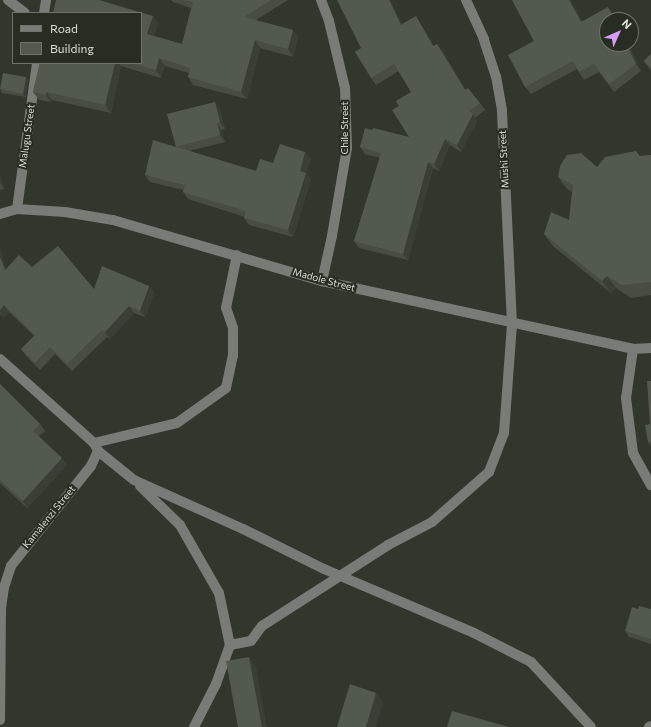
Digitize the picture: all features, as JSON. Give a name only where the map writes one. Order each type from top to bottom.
[{"type":"street","points":[[8,0],[24,12]]},
{"type":"street","points":[[44,12],[46,0]]},
{"type":"street","name":"Chile Street","points":[[321,0],[329,21],[344,88],[347,148],[332,236],[322,281]]},
{"type":"street","name":"Mushi Street","points":[[230,645],[252,641],[262,626],[342,577],[388,545],[432,522],[489,472],[504,433],[512,324],[502,110],[496,77],[466,0]]},
{"type":"street","name":"Malugu Street","points":[[17,209],[37,64]]},
{"type":"street","name":"Madole Street","points":[[0,214],[17,209],[65,212],[112,220],[237,255],[322,281],[512,324],[634,349],[651,348]]},
{"type":"street","points":[[96,447],[178,423],[226,388],[233,356],[233,328],[226,308],[237,255]]},
{"type":"street","points":[[634,349],[626,398],[634,453],[651,485]]},
{"type":"street","points":[[0,359],[134,480],[180,525],[219,593],[230,645],[216,684],[194,727]]},
{"type":"street","name":"Kamalenzi Street","points":[[0,720],[1,608],[4,587],[11,566],[91,466],[96,447]]},
{"type":"street","points":[[134,480],[342,577],[474,633],[531,662],[591,727]]},
{"type":"building","points":[[56,0],[99,0],[140,12],[53,12]]},
{"type":"building","points":[[185,0],[271,0],[244,17],[293,30],[288,49],[255,40],[241,92],[188,77],[190,68],[159,58],[156,70],[135,64],[142,64],[142,13],[153,16],[147,34],[182,44],[193,2]]},
{"type":"building","points":[[337,0],[389,0],[401,25],[416,16],[433,46],[437,44],[465,90],[468,88],[480,103],[469,111],[473,114],[457,145],[445,139],[434,164],[428,162],[403,254],[354,241],[381,153],[360,147],[365,128],[372,130],[373,128],[409,137],[392,110],[399,106],[396,101],[411,92],[394,64],[371,78],[355,52],[361,48]]},
{"type":"building","points":[[512,0],[569,0],[581,22],[599,12],[599,52],[630,52],[636,64],[609,84],[594,64],[579,72],[573,61],[525,87],[508,55],[534,41]]},
{"type":"building","points":[[608,7],[611,12],[599,12]]},
{"type":"building","points":[[651,54],[651,68],[644,61]]},
{"type":"building","points":[[40,64],[115,64],[105,105],[46,92],[46,95],[33,92]]},
{"type":"building","points":[[3,73],[26,77],[23,94],[0,89]]},
{"type":"building","points":[[215,102],[220,122],[217,123],[220,135],[176,147],[167,114]]},
{"type":"building","points":[[153,140],[256,171],[260,159],[273,163],[280,144],[305,152],[300,171],[306,173],[288,230],[244,218],[246,211],[183,192],[185,185],[145,175]]},
{"type":"building","points":[[636,151],[640,156],[651,155],[651,282],[622,285],[607,276],[602,281],[544,234],[551,212],[569,220],[573,185],[558,177],[560,166],[567,155],[581,153],[597,167],[605,157]]},
{"type":"building","points":[[58,246],[94,289],[102,266],[149,286],[140,311],[129,306],[105,332],[102,330],[67,364],[50,347],[35,363],[21,349],[35,335],[4,305],[0,310],[0,257],[5,270],[19,255],[32,267]]},
{"type":"building","points":[[647,381],[651,381],[651,441],[648,442],[645,425],[650,424]]},
{"type":"building","points":[[0,384],[40,424],[33,431],[62,458],[23,501],[0,480]]},
{"type":"building","points":[[639,606],[651,609],[651,639],[625,631],[632,607],[638,609]]},
{"type":"building","points":[[249,657],[262,727],[238,727],[226,661]]},
{"type":"building","points":[[350,684],[376,693],[366,727],[337,727]]},
{"type":"building","points":[[452,711],[509,727],[447,727]]}]
